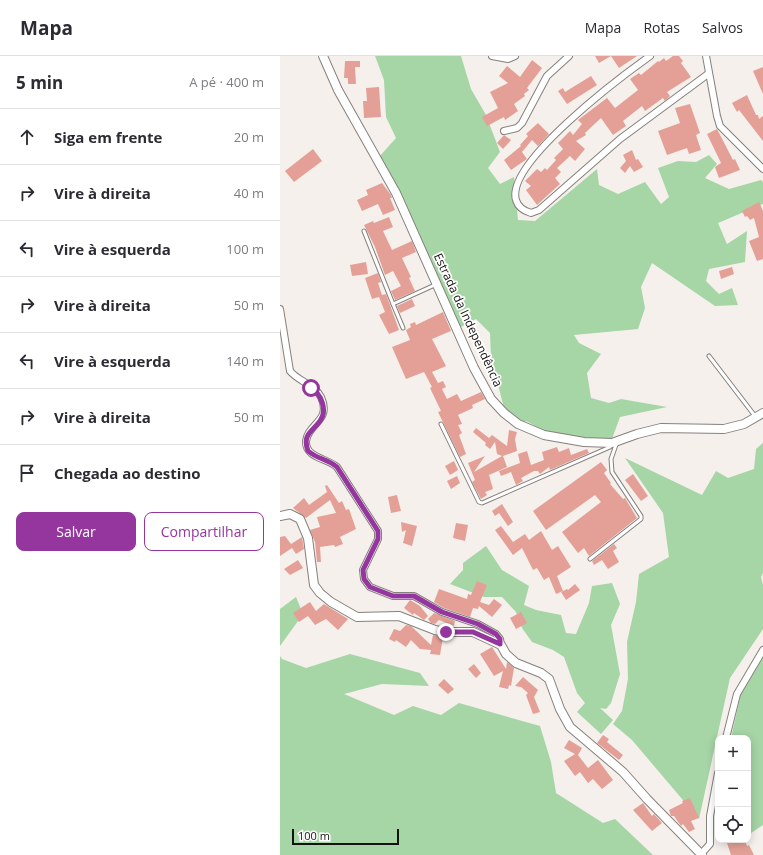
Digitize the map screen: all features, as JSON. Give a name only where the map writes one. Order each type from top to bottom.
[{"type":"street","name":"Estrada da Independência","points":[[323,56],[341,96],[396,193],[474,368],[491,399],[504,413],[518,424],[544,435],[557,438],[614,443],[629,436],[655,429],[702,428],[724,430],[732,428],[760,415]]},
{"type":"street","points":[[492,56],[508,59],[515,56]]},
{"type":"street","points":[[504,132],[517,128],[522,123],[547,76],[569,56]]},
{"type":"street","points":[[650,56],[583,107],[533,160],[517,182],[515,198],[523,210],[531,213],[539,210],[620,140],[708,74]]},
{"type":"street","points":[[698,56],[705,56],[720,126],[763,169]]},
{"type":"street","points":[[280,309],[290,371],[317,392],[323,403],[320,421],[310,430],[307,436],[308,451],[312,455],[331,461],[337,467],[378,531],[378,539],[363,570],[366,583],[370,587],[393,596],[414,596],[442,612],[478,624],[496,634],[500,639],[500,644],[506,654],[516,663],[541,673],[549,679],[560,709],[570,727],[624,772],[647,799],[701,854],[710,844],[710,816],[715,789]]},
{"type":"street","points":[[280,516],[290,514],[300,519],[308,538],[314,585],[320,593],[343,609],[357,617],[399,616],[435,630],[446,632],[473,632],[500,644]]},
{"type":"street","points":[[727,735],[737,694],[763,650]]},
{"type":"lane","points":[[364,231],[403,328]]},
{"type":"lane","points":[[393,304],[437,284]]},
{"type":"lane","points":[[709,356],[760,415]]},
{"type":"lane","points":[[441,424],[479,502],[482,503],[610,447],[614,443]]},
{"type":"lane","points":[[590,559],[641,519],[641,516],[612,472],[614,443]]},
{"type":"green space","points":[[375,56],[461,56],[471,89],[486,115],[500,152],[488,168],[500,184],[514,177],[518,220],[535,221],[597,169],[599,185],[618,194],[645,182],[661,204],[669,197],[658,168],[678,161],[696,162],[709,155],[717,164],[705,178],[729,189],[761,180],[763,182],[763,204],[718,223],[727,244],[747,231],[745,262],[709,269],[706,281],[719,294],[732,288],[738,305],[715,306],[652,263],[641,287],[645,308],[638,329],[574,335],[579,343],[601,354],[587,373],[591,398],[609,403],[621,399],[667,407],[620,417],[612,439],[554,436],[526,421],[524,424],[504,408],[491,357],[490,333],[476,319],[457,329],[379,157],[396,138],[386,117],[384,80]]},
{"type":"green space","points":[[763,443],[763,573],[761,577],[763,585],[763,629],[730,678],[717,735],[715,735],[715,746],[699,819],[632,740],[613,724],[622,711],[628,679],[627,642],[636,602],[639,574],[669,557],[663,513],[625,458],[702,495],[716,471],[728,478],[754,469],[756,449]]},
{"type":"green space","points":[[486,546],[502,570],[529,586],[524,605],[536,610],[561,615],[566,633],[576,634],[589,603],[592,586],[612,583],[620,604],[611,625],[620,674],[611,703],[606,709],[600,708],[613,720],[601,734],[577,712],[585,703],[577,693],[564,657],[553,650],[532,642],[522,628],[516,612],[502,597],[484,597],[450,584],[463,570],[463,563]]},
{"type":"green space","points":[[296,597],[303,614],[280,646],[280,609]]},
{"type":"green space","points":[[350,654],[420,673],[429,686],[382,684],[344,694],[394,715],[413,706],[441,715],[459,703],[540,726],[551,762],[556,793],[603,823],[615,819],[653,855],[280,855],[280,656],[282,659],[306,668]]},
{"type":"green space","points":[[763,656],[763,825],[751,833],[751,735],[732,735],[741,693]]},
{"type":"building","points":[[595,56],[611,56],[599,63]]},
{"type":"building","points":[[611,56],[637,56],[619,68]]},
{"type":"building","points":[[673,56],[679,56],[683,61],[681,63],[691,77],[667,92],[670,96],[665,101],[663,98],[645,111],[642,106],[623,121],[626,126],[613,135],[601,118],[585,133],[586,135],[576,141],[585,149],[575,161],[570,156],[557,168],[561,172],[555,178],[560,184],[537,205],[526,190],[531,186],[525,181],[537,169],[541,172],[545,168],[547,170],[556,160],[554,158],[563,149],[558,143],[570,131],[573,135],[582,124],[578,120],[607,98],[615,108],[638,90],[630,79],[639,73],[641,75],[658,61],[659,62],[664,58],[666,61]]},
{"type":"building","points":[[532,60],[542,68],[527,88],[529,90],[524,94],[525,96],[514,104],[518,111],[505,120],[504,117],[487,126],[482,117],[498,108],[490,92],[508,83],[499,76],[507,66],[520,77]]},
{"type":"building","points":[[345,61],[360,61],[360,67],[355,67],[356,84],[348,84],[348,78],[344,78]]},
{"type":"building","points":[[763,67],[763,94],[753,71]]},
{"type":"building","points":[[591,76],[597,85],[567,104],[558,91],[563,88],[565,92]]},
{"type":"building","points":[[379,87],[381,117],[364,118],[363,101],[367,101],[366,88]]},
{"type":"building","points":[[747,95],[759,119],[763,116],[763,141],[739,110],[737,112],[732,103]]},
{"type":"building","points":[[690,104],[700,133],[696,135],[701,150],[689,154],[687,148],[667,155],[658,131],[680,123],[675,108]]},
{"type":"building","points":[[538,123],[549,134],[538,146],[532,140],[522,152],[527,159],[511,170],[504,160],[521,146],[520,145],[528,136],[526,134]]},
{"type":"building","points":[[717,129],[733,160],[735,159],[740,170],[719,178],[715,167],[721,163],[707,134]]},
{"type":"building","points":[[504,135],[511,140],[503,149],[497,143]]},
{"type":"building","points":[[313,149],[322,161],[294,182],[285,171]]},
{"type":"building","points":[[632,150],[636,160],[638,159],[643,167],[634,172],[630,166],[625,173],[620,168],[626,161],[623,155]]},
{"type":"building","points":[[382,183],[391,195],[392,198],[390,198],[395,210],[383,215],[378,204],[362,211],[357,200],[368,195],[366,190]]},
{"type":"building","points":[[759,202],[763,211],[763,259],[757,261],[749,241],[759,237],[754,218],[750,220],[747,216],[745,217],[742,211]]},
{"type":"building","points":[[389,217],[393,227],[383,231],[392,250],[412,241],[416,252],[402,258],[411,277],[409,278],[415,291],[395,300],[391,291],[401,286],[393,271],[385,275],[375,247],[364,225]]},
{"type":"building","points":[[366,262],[368,274],[352,276],[350,265]]},
{"type":"building","points":[[732,267],[734,274],[721,279],[719,271]]},
{"type":"building","points":[[378,273],[381,282],[378,283],[382,295],[386,294],[399,330],[389,334],[379,315],[385,312],[379,297],[372,299],[365,278]]},
{"type":"building","points":[[412,299],[415,306],[400,313],[397,306]]},
{"type":"building","points":[[443,312],[451,331],[432,339],[446,366],[432,372],[438,383],[443,381],[446,387],[442,389],[447,399],[457,394],[461,401],[481,392],[485,399],[472,405],[473,408],[458,415],[462,424],[458,425],[462,433],[459,435],[466,454],[460,457],[438,412],[441,411],[430,388],[432,387],[424,372],[406,379],[392,347],[410,340],[406,330],[411,327],[410,324],[415,322],[416,325]]},
{"type":"building","points":[[476,428],[489,438],[492,435],[507,446],[509,430],[517,432],[515,439],[517,451],[503,456],[507,467],[489,475],[493,489],[485,492],[487,495],[481,499],[472,482],[475,480],[468,463],[485,456],[474,472],[502,456],[497,454],[495,442],[490,449],[485,445],[486,443],[473,432]]},
{"type":"building","points":[[557,447],[559,452],[569,448],[571,455],[587,449],[589,453],[550,470],[549,467],[540,474],[538,471],[534,471],[521,478],[523,481],[516,485],[511,472],[501,476],[499,471],[520,463],[518,454],[527,451],[531,465],[544,460],[542,452]]},
{"type":"building","points":[[454,461],[458,470],[450,475],[445,466]]},
{"type":"building","points":[[601,462],[607,470],[604,473],[611,483],[610,484],[623,499],[625,498],[637,518],[589,556],[584,548],[578,553],[562,532],[601,502],[595,495],[546,530],[533,511]]},
{"type":"building","points":[[633,474],[648,496],[641,501],[625,480]]},
{"type":"building","points":[[457,476],[460,483],[451,489],[447,481]]},
{"type":"building","points":[[327,485],[339,503],[342,501],[346,510],[349,509],[356,529],[340,537],[343,544],[335,547],[334,545],[320,547],[321,562],[317,562],[315,542],[310,530],[320,527],[317,517],[336,513],[330,500],[306,518],[293,508],[304,498],[309,505],[327,492],[325,486]]},
{"type":"building","points":[[397,495],[401,511],[391,513],[388,497]]},
{"type":"building","points":[[502,504],[513,522],[508,526],[499,513],[495,516],[492,511]]},
{"type":"building","points":[[401,522],[417,526],[412,546],[403,543],[406,530],[402,532]]},
{"type":"building","points":[[456,523],[468,525],[465,541],[453,538]]},
{"type":"building","points":[[501,526],[513,542],[525,534],[529,540],[541,531],[552,550],[558,546],[571,567],[557,576],[563,591],[556,594],[549,577],[544,580],[537,568],[533,570],[522,548],[513,555],[495,530]]},
{"type":"building","points":[[285,536],[291,544],[302,537],[304,549],[296,554],[292,548],[280,556],[280,537]]},
{"type":"building","points":[[614,544],[617,548],[613,551],[619,562],[608,569],[602,560],[594,565],[592,561]]},
{"type":"building","points":[[298,560],[303,568],[290,575],[284,569]]},
{"type":"building","points":[[477,581],[487,585],[480,602],[489,605],[494,599],[502,605],[492,617],[479,606],[478,609],[473,608],[470,617],[444,608],[434,602],[439,589],[467,599],[468,594],[471,595]]},
{"type":"building","points":[[575,584],[580,590],[566,600],[561,592],[567,589],[568,590]]},
{"type":"building","points":[[410,600],[420,606],[428,616],[424,620],[414,613],[413,615],[404,608]]},
{"type":"building","points":[[310,602],[316,611],[324,604],[348,619],[338,630],[326,619],[315,625],[308,616],[299,622],[293,613]]},
{"type":"building","points":[[521,612],[527,623],[516,629],[510,618]]},
{"type":"building","points":[[434,613],[455,621],[454,626],[439,620],[435,624],[431,623],[428,619]]},
{"type":"building","points":[[406,625],[411,626],[431,645],[433,635],[443,637],[440,655],[430,654],[431,650],[420,649],[411,640],[406,647],[396,640],[395,642],[389,639],[394,629],[400,631]]},
{"type":"building","points":[[492,647],[506,669],[507,662],[514,668],[511,686],[509,685],[508,689],[499,687],[503,671],[494,676],[480,654]]},
{"type":"building","points":[[474,664],[481,673],[476,678],[468,669]]},
{"type":"building","points":[[523,677],[538,690],[534,697],[540,712],[533,714],[526,695],[528,693],[521,687],[515,686]]},
{"type":"building","points":[[444,679],[454,689],[448,694],[438,685]]},
{"type":"building","points":[[603,735],[609,739],[607,742],[623,755],[619,760],[597,743]]},
{"type":"building","points":[[569,740],[582,748],[578,755],[588,768],[598,760],[613,780],[602,789],[593,779],[588,783],[580,772],[575,776],[564,761],[575,754],[564,748]]},
{"type":"building","points":[[690,798],[699,818],[691,821],[695,829],[689,832],[683,824],[681,826],[674,816],[671,816],[669,810],[683,803],[682,801]]},
{"type":"building","points":[[643,803],[652,816],[654,814],[662,823],[652,831],[633,810]]},
{"type":"building","points":[[727,843],[746,843],[747,846],[749,845],[754,855],[731,855]]},
{"type":"route","points":[[311,388],[320,396],[323,403],[323,408],[320,421],[310,430],[307,436],[306,442],[308,451],[312,455],[331,461],[337,467],[378,531],[378,539],[363,570],[366,583],[370,587],[393,596],[414,596],[442,612],[478,624],[496,634],[500,639],[500,644],[488,640],[473,632],[446,632]]}]
